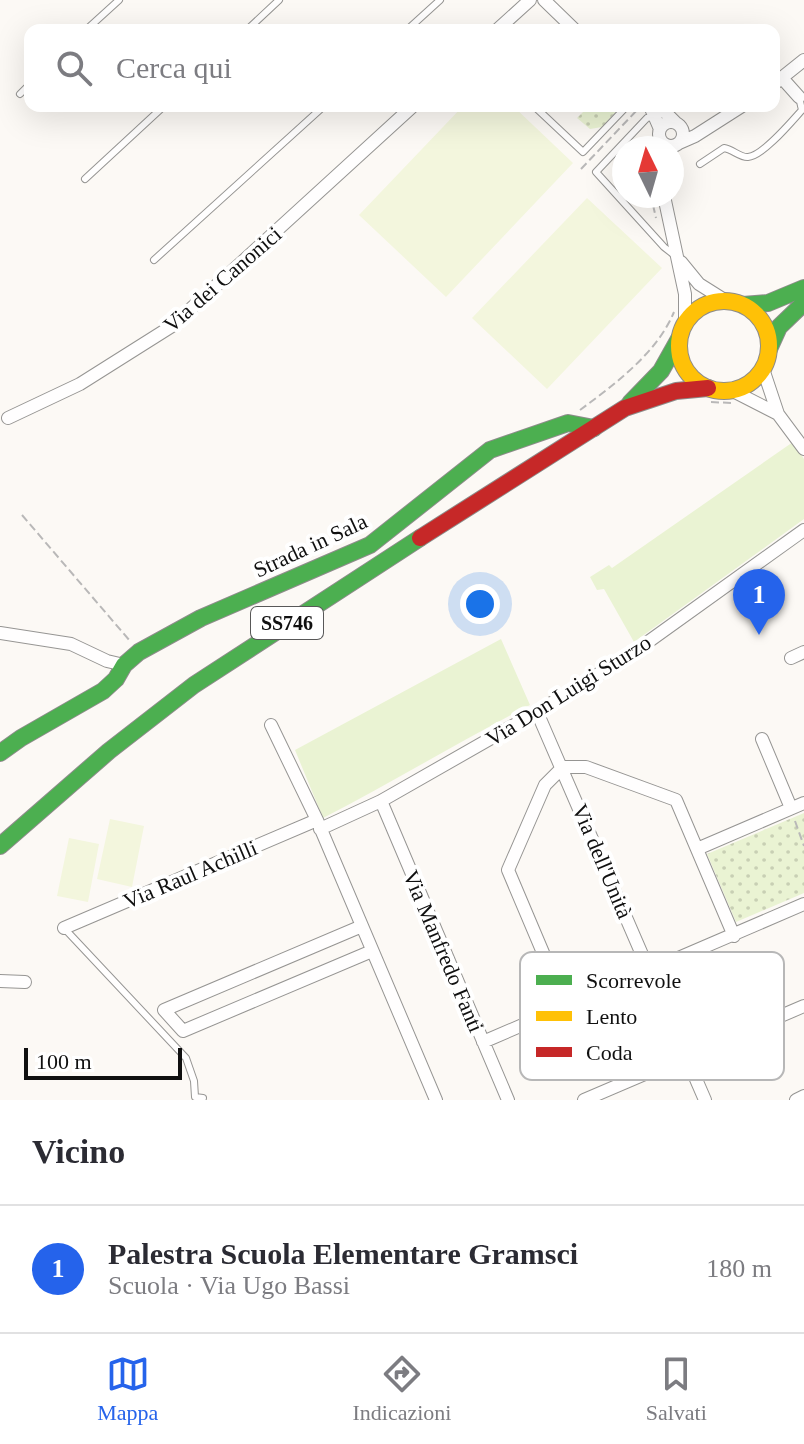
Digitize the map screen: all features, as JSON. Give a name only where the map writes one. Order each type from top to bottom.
[{"type":"main road","points":[[743,305],[768,303],[804,288]]},
{"type":"main road","points":[[726,301],[755,312],[768,336],[769,349]]},
{"type":"main road","name":"SS746","points":[[625,408],[661,371],[682,331],[702,306],[726,301]]},
{"type":"main road","points":[[736,397],[763,369],[779,327],[804,303]]},
{"type":"main road","points":[[682,331],[680,355],[685,369],[706,394]]},
{"type":"main road","name":"SS746","points":[[0,846],[159,708],[224,663],[625,408],[689,387],[706,394],[736,397]]},
{"type":"main road","name":"Strada in Sala","points":[[0,753],[103,691],[139,652],[201,618],[370,545],[490,450],[568,423],[594,428]]},
{"type":"street","points":[[504,24],[530,0]]},
{"type":"street","points":[[544,0],[569,24]]},
{"type":"street","points":[[780,79],[804,60]]},
{"type":"street","points":[[780,83],[799,97]]},
{"type":"street","name":"Via dei Canonici","points":[[4,414],[80,384],[172,326],[406,112]]},
{"type":"street","points":[[656,112],[660,136]]},
{"type":"street","points":[[660,112],[678,124],[682,136]]},
{"type":"street","points":[[684,142],[732,112]]},
{"type":"street","points":[[661,136],[666,123],[710,125]]},
{"type":"street","points":[[661,208],[685,294],[682,331]]},
{"type":"street","points":[[676,256],[699,284],[726,301]]},
{"type":"street","points":[[763,369],[778,414],[804,449]]},
{"type":"street","points":[[736,397],[778,414]]},
{"type":"street","name":"Via Don Luigi Sturzo","points":[[318,825],[381,801],[537,712],[634,652],[804,530]]},
{"type":"street","points":[[0,633],[54,639],[124,665]]},
{"type":"street","points":[[791,658],[804,652]]},
{"type":"street","name":"Via dell'Unità","points":[[537,712],[642,952]]},
{"type":"street","points":[[271,725],[318,825],[436,1100]]},
{"type":"street","points":[[762,739],[791,808]]},
{"type":"street","points":[[543,952],[508,870],[545,785],[563,767],[586,767],[676,800],[734,936]]},
{"type":"street","name":"Via Manfredo Fanti","points":[[381,801],[508,1100]]},
{"type":"street","points":[[697,849],[804,803]]},
{"type":"street","name":"Via Raul Achilli","points":[[64,928],[318,825]]},
{"type":"street","points":[[696,952],[804,904]]},
{"type":"street","points":[[362,926],[164,1010],[183,1031],[372,951]]},
{"type":"street","points":[[254,972],[264,997]]},
{"type":"street","points":[[0,981],[25,982]]},
{"type":"street","points":[[784,1015],[804,1006]]},
{"type":"street","points":[[483,1042],[520,1026]]},
{"type":"street","points":[[584,1100],[631,1080]]},
{"type":"street","name":"Via dell'Unità","points":[[696,1080],[705,1100]]},
{"type":"street","points":[[796,1100],[804,1096]]},
{"type":"lane","points":[[93,24],[119,0]]},
{"type":"lane","points":[[253,24],[279,0]]},
{"type":"lane","points":[[414,24],[440,0]]},
{"type":"lane","points":[[20,94],[24,90]]},
{"type":"lane","points":[[700,164],[724,148],[746,158],[752,156],[777,137],[802,110],[799,97]]},
{"type":"lane","points":[[85,179],[158,112]]},
{"type":"lane","points":[[154,260],[317,112]]},
{"type":"lane","points":[[540,112],[583,152],[621,112]]},
{"type":"lane","points":[[652,112],[596,172],[664,247],[676,256]]},
{"type":"lane","points":[[64,928],[186,1058],[194,1081],[195,1097],[203,1098]]},
{"type":"path","points":[[581,169],[635,112]]},
{"type":"path","points":[[568,423],[647,351],[667,329],[675,308]]},
{"type":"path","points":[[706,394],[736,397]]},
{"type":"path","points":[[22,515],[139,652]]},
{"type":"path","points":[[791,808],[804,846]]},
{"type":"green space","points":[[457,112],[519,112],[573,163],[446,297],[359,215]]},
{"type":"green space","points":[[583,112],[616,112],[602,127],[590,129],[577,118]]},
{"type":"green space","points":[[587,198],[662,268],[547,389],[472,318]]},
{"type":"green space","points":[[793,442],[804,459],[804,519],[634,642],[604,589],[597,590],[590,577],[609,565],[612,568]]},
{"type":"green space","points":[[501,639],[530,705],[323,818],[295,750]]},
{"type":"green space","points":[[804,813],[804,893],[736,922],[707,854]]},
{"type":"green space","points":[[110,819],[144,826],[132,887],[97,879]]},
{"type":"green space","points":[[69,838],[99,844],[88,902],[57,896]]},
{"type":"traffic: fast","points":[[743,305],[768,303],[804,288]]},
{"type":"traffic: fast","points":[[769,349],[779,327],[804,303]]},
{"type":"traffic: fast","points":[[630,403],[661,371],[679,339]]},
{"type":"traffic: fast","points":[[0,753],[103,691],[139,652],[201,618],[370,545],[490,450],[568,423],[594,428]]},
{"type":"traffic: fast","points":[[0,846],[109,751],[194,685],[420,538]]},
{"type":"traffic: slow","points":[[724,301],[741,305],[756,314],[765,329],[769,346],[765,363],[756,378],[741,387],[724,391],[707,387],[692,378],[683,363],[679,346],[683,329],[692,314],[707,305],[724,301]]},
{"type":"traffic: jam","points":[[420,538],[625,408],[676,391],[708,388]]},
{"type":"place","name":"Palestra Scuola Elementare Gramsci","points":[[759,635]]}]
